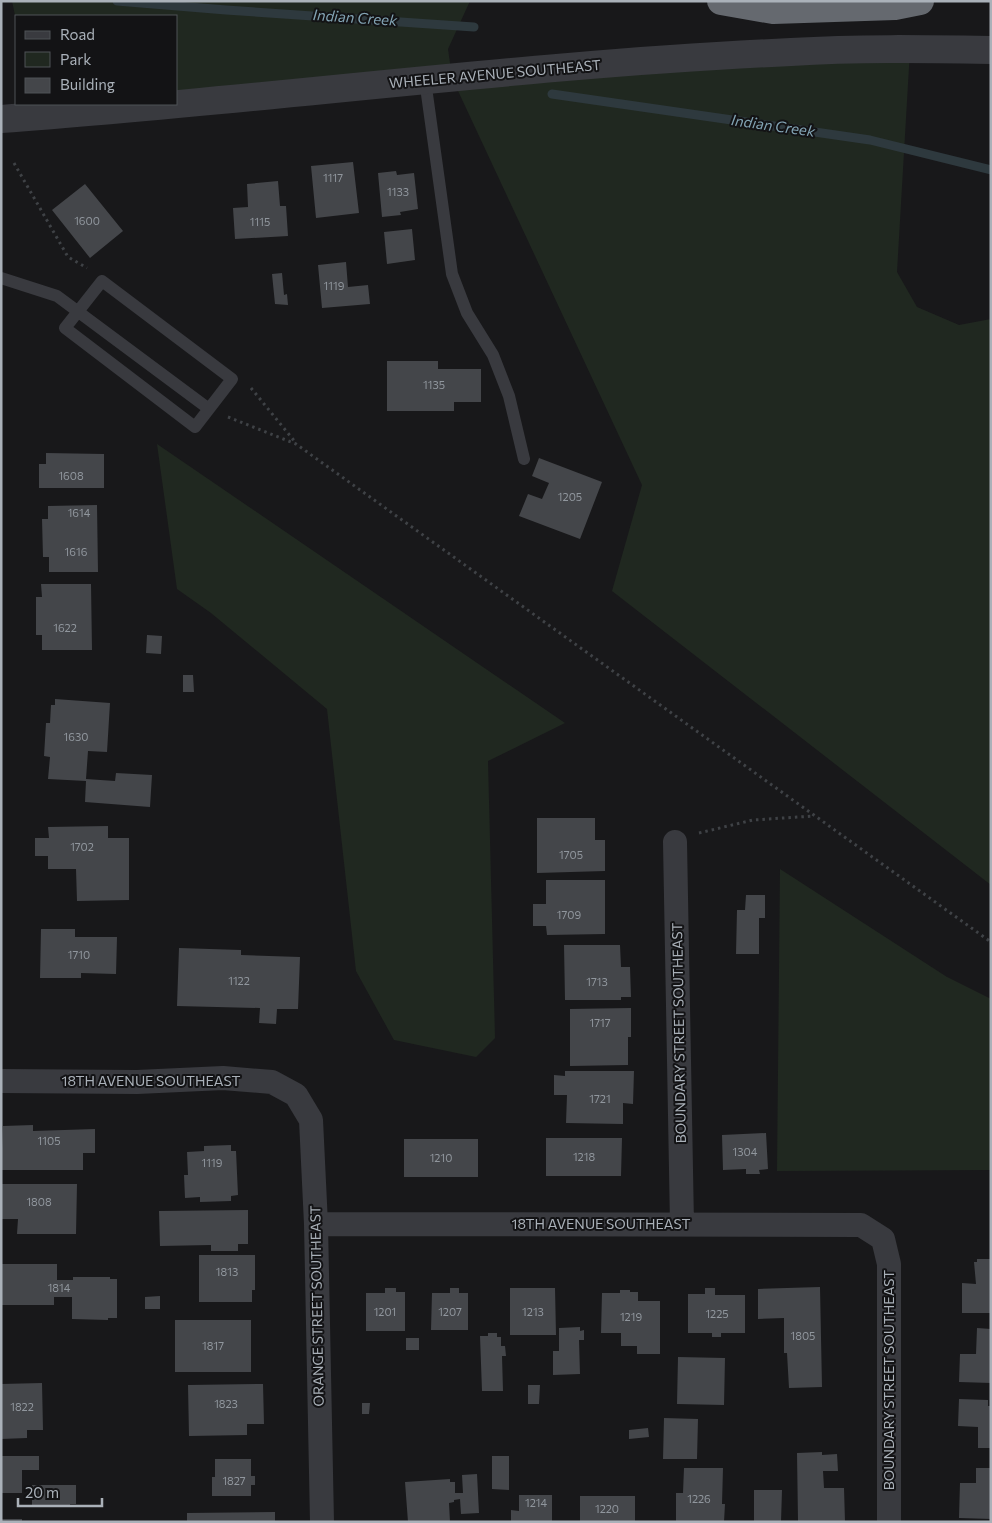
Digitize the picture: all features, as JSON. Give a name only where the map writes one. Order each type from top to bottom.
[{"type":"highway","points":[[722,1],[773,10],[895,6],[920,1]]},
{"type":"street","name":"WHEELER AVENUE SOUTHEAST","points":[[178,104],[313,92],[530,69],[793,52],[991,50]]},
{"type":"street","name":"WHEELER AVENUE SOUTHEAST","points":[[1,119],[163,105]]},
{"type":"street","name":"BOUNDARY STREET SOUTHEAST","points":[[675,842],[682,1224]]},
{"type":"street","name":"18TH AVENUE SOUTHEAST","points":[[1,1081],[137,1082],[224,1078],[272,1082],[296,1095]]},
{"type":"street","name":"ORANGE STREET SOUTHEAST","points":[[296,1095],[311,1120],[316,1224],[322,1522]]},
{"type":"street","name":"18TH AVENUE SOUTHEAST","points":[[316,1224],[861,1225],[883,1239]]},
{"type":"street","name":"BOUNDARY STREET SOUTHEAST","points":[[883,1239],[889,1264],[889,1522]]},
{"type":"lane","points":[[425,80],[452,274],[467,314],[493,355],[509,396],[524,459]]},
{"type":"lane","points":[[1,278],[57,296],[209,409]]},
{"type":"lane","points":[[102,281],[232,379],[209,409],[195,428],[65,328],[102,281]]},
{"type":"path","points":[[209,409],[296,444],[991,942]]},
{"type":"path","points":[[675,842],[706,830],[732,824],[781,817],[815,816]]},
{"type":"green space","points":[[12,1],[470,1],[448,49],[452,77],[910,50],[897,272],[917,307],[959,325],[991,319],[991,885],[612,591],[642,485],[452,78],[178,103],[178,15],[15,15]]},
{"type":"green space","points":[[157,444],[565,723],[488,761],[495,1038],[476,1057],[394,1040],[356,971],[327,709],[211,613],[177,589]]},
{"type":"green space","points":[[780,869],[947,977],[991,999],[991,1170],[777,1171]]},
{"type":"building","points":[[353,162],[359,213],[316,218],[311,166]]},
{"type":"building","points":[[396,171],[397,175],[414,173],[418,209],[400,212],[401,215],[382,217],[378,173]]},
{"type":"building","points":[[278,181],[280,206],[286,206],[288,236],[235,239],[233,208],[248,207],[247,184]]},
{"type":"building","points":[[85,184],[123,231],[90,258],[52,210]]},
{"type":"building","points":[[412,229],[415,260],[387,264],[384,232]]},
{"type":"building","points":[[346,262],[348,287],[368,285],[370,304],[322,308],[318,265]]},
{"type":"building","points":[[282,273],[284,295],[287,294],[288,305],[275,304],[272,274]]},
{"type":"building","points":[[387,361],[438,361],[438,369],[481,369],[481,402],[454,402],[454,411],[387,411]]},
{"type":"building","points":[[46,453],[104,454],[104,488],[39,488],[39,464],[46,464]]},
{"type":"building","points":[[539,458],[602,482],[580,539],[519,516],[528,494],[542,499],[549,483],[532,476]]},
{"type":"building","points":[[97,505],[98,572],[49,572],[49,557],[43,557],[42,519],[48,519],[48,506]]},
{"type":"building","points":[[41,584],[91,584],[92,650],[42,650],[42,635],[36,635],[36,597],[42,597]]},
{"type":"building","points":[[147,635],[162,636],[161,654],[146,653]]},
{"type":"building","points":[[183,675],[193,675],[194,692],[183,692]]},
{"type":"building","points":[[55,699],[110,703],[107,752],[88,751],[86,779],[115,781],[116,773],[152,775],[150,807],[85,802],[86,781],[48,779],[50,757],[44,756],[46,723],[50,723],[51,705],[55,705]]},
{"type":"building","points":[[537,818],[595,818],[595,840],[605,840],[605,871],[537,873]]},
{"type":"building","points":[[108,826],[108,838],[129,838],[129,900],[77,901],[76,869],[48,869],[48,856],[35,856],[35,838],[49,838],[48,827]]},
{"type":"building","points":[[546,880],[605,880],[605,934],[547,935],[546,926],[533,926],[533,904],[546,904]]},
{"type":"building","points":[[746,895],[765,895],[765,918],[759,918],[759,954],[736,954],[737,910],[745,910]]},
{"type":"building","points":[[41,929],[75,929],[75,937],[117,937],[116,974],[81,973],[81,978],[40,978]]},
{"type":"building","points":[[564,945],[620,945],[621,967],[630,967],[631,997],[621,997],[621,1000],[565,1000]]},
{"type":"building","points":[[179,948],[241,950],[241,955],[300,957],[298,1009],[277,1009],[276,1024],[259,1023],[260,1008],[177,1006]]},
{"type":"building","points":[[631,1008],[631,1037],[628,1037],[628,1065],[570,1066],[570,1009]]},
{"type":"building","points":[[565,1071],[634,1071],[633,1104],[623,1103],[623,1124],[566,1123],[567,1095],[554,1095],[554,1075],[565,1076]]},
{"type":"building","points":[[33,1125],[33,1131],[95,1129],[95,1153],[83,1153],[83,1170],[1,1170],[3,1126]]},
{"type":"building","points":[[766,1133],[768,1169],[759,1170],[760,1174],[746,1174],[746,1169],[723,1170],[722,1135]]},
{"type":"building","points":[[546,1138],[622,1138],[621,1176],[546,1176]]},
{"type":"building","points":[[404,1139],[478,1139],[478,1177],[404,1177]]},
{"type":"building","points":[[231,1145],[231,1151],[236,1151],[238,1195],[231,1196],[231,1201],[200,1202],[200,1197],[185,1198],[184,1175],[188,1175],[187,1152],[204,1151],[204,1146]]},
{"type":"building","points":[[1,1184],[77,1184],[76,1234],[17,1234],[18,1219],[1,1219]]},
{"type":"building","points":[[248,1210],[248,1244],[238,1244],[238,1251],[211,1251],[211,1245],[160,1246],[159,1211]]},
{"type":"building","points":[[199,1255],[255,1255],[255,1290],[252,1290],[252,1302],[199,1302]]},
{"type":"building","points":[[977,1259],[991,1259],[991,1313],[962,1313],[962,1283],[976,1284],[974,1262],[977,1262]]},
{"type":"building","points":[[1,1264],[57,1264],[57,1280],[73,1280],[73,1277],[110,1277],[110,1279],[117,1279],[117,1318],[108,1318],[108,1320],[72,1319],[72,1297],[54,1297],[54,1305],[1,1305]]},
{"type":"building","points":[[820,1287],[822,1387],[789,1388],[787,1353],[784,1353],[784,1318],[758,1319],[758,1289]]},
{"type":"building","points":[[385,1288],[396,1288],[396,1292],[405,1292],[405,1331],[366,1331],[366,1293],[385,1293]]},
{"type":"building","points":[[450,1288],[459,1288],[459,1293],[468,1293],[468,1330],[431,1330],[432,1293],[450,1293]]},
{"type":"building","points":[[510,1288],[555,1288],[556,1335],[510,1335]]},
{"type":"building","points":[[705,1288],[715,1288],[715,1295],[745,1295],[745,1333],[721,1333],[721,1337],[712,1337],[712,1333],[688,1333],[688,1294],[705,1294]]},
{"type":"building","points":[[620,1290],[638,1292],[638,1301],[660,1301],[660,1354],[637,1354],[637,1346],[621,1346],[621,1333],[601,1333],[602,1293],[620,1293]]},
{"type":"building","points":[[160,1296],[160,1309],[145,1309],[145,1297]]},
{"type":"building","points":[[175,1320],[251,1320],[251,1372],[175,1372]]},
{"type":"building","points":[[580,1327],[580,1331],[584,1330],[584,1340],[579,1340],[580,1374],[553,1375],[553,1351],[559,1351],[559,1328]]},
{"type":"building","points":[[977,1328],[991,1329],[991,1383],[959,1382],[960,1354],[976,1354]]},
{"type":"building","points":[[488,1333],[497,1333],[497,1337],[501,1337],[501,1346],[505,1346],[506,1356],[502,1356],[503,1391],[482,1391],[480,1336],[488,1336]]},
{"type":"building","points":[[406,1338],[419,1338],[419,1350],[406,1350]]},
{"type":"building","points":[[678,1357],[725,1358],[724,1405],[677,1404]]},
{"type":"building","points":[[42,1383],[43,1430],[27,1430],[27,1438],[1,1439],[1,1384]]},
{"type":"building","points":[[263,1384],[264,1424],[247,1424],[247,1435],[189,1436],[188,1385]]},
{"type":"building","points":[[528,1385],[540,1385],[539,1404],[528,1404]]},
{"type":"building","points":[[959,1399],[988,1400],[988,1406],[991,1406],[991,1448],[978,1448],[978,1427],[958,1426]]},
{"type":"building","points":[[362,1403],[370,1403],[369,1414],[362,1414]]},
{"type":"building","points":[[664,1418],[698,1419],[697,1459],[663,1459]]},
{"type":"building","points":[[648,1428],[649,1437],[629,1439],[629,1430]]},
{"type":"building","points":[[822,1452],[822,1455],[837,1454],[838,1471],[823,1471],[824,1488],[844,1488],[845,1522],[798,1521],[797,1453]]},
{"type":"building","points":[[1,1456],[39,1456],[39,1470],[22,1470],[22,1493],[1,1493]]},
{"type":"building","points":[[492,1456],[509,1456],[509,1490],[492,1489]]},
{"type":"building","points":[[215,1459],[251,1459],[251,1476],[255,1476],[255,1485],[251,1485],[251,1496],[212,1496],[212,1477],[215,1477]]},
{"type":"building","points":[[684,1468],[723,1468],[722,1504],[725,1504],[724,1522],[676,1522],[676,1493],[683,1493]]},
{"type":"building","points":[[976,1468],[991,1468],[991,1519],[959,1518],[960,1483],[976,1483]]},
{"type":"building","points":[[477,1474],[479,1513],[461,1514],[460,1499],[449,1503],[450,1522],[408,1522],[405,1482],[450,1479],[450,1482],[455,1482],[455,1493],[463,1493],[462,1475]]},
{"type":"building","points":[[32,1485],[76,1485],[76,1504],[70,1504],[70,1506],[32,1505]]},
{"type":"building","points":[[754,1490],[782,1490],[781,1522],[754,1522]]},
{"type":"building","points":[[519,1495],[552,1495],[552,1522],[511,1522],[511,1510],[519,1511]]},
{"type":"building","points":[[580,1496],[635,1496],[635,1522],[580,1522]]},
{"type":"building","points":[[275,1512],[275,1522],[187,1522],[187,1513]]},
{"type":"building","points":[[1,1519],[22,1519],[22,1522],[1,1522]]},
{"type":"waterway","name":"Indian Creek","points":[[117,1],[474,27]]},
{"type":"waterway","name":"Indian Creek","points":[[552,94],[870,140],[991,170]]}]
